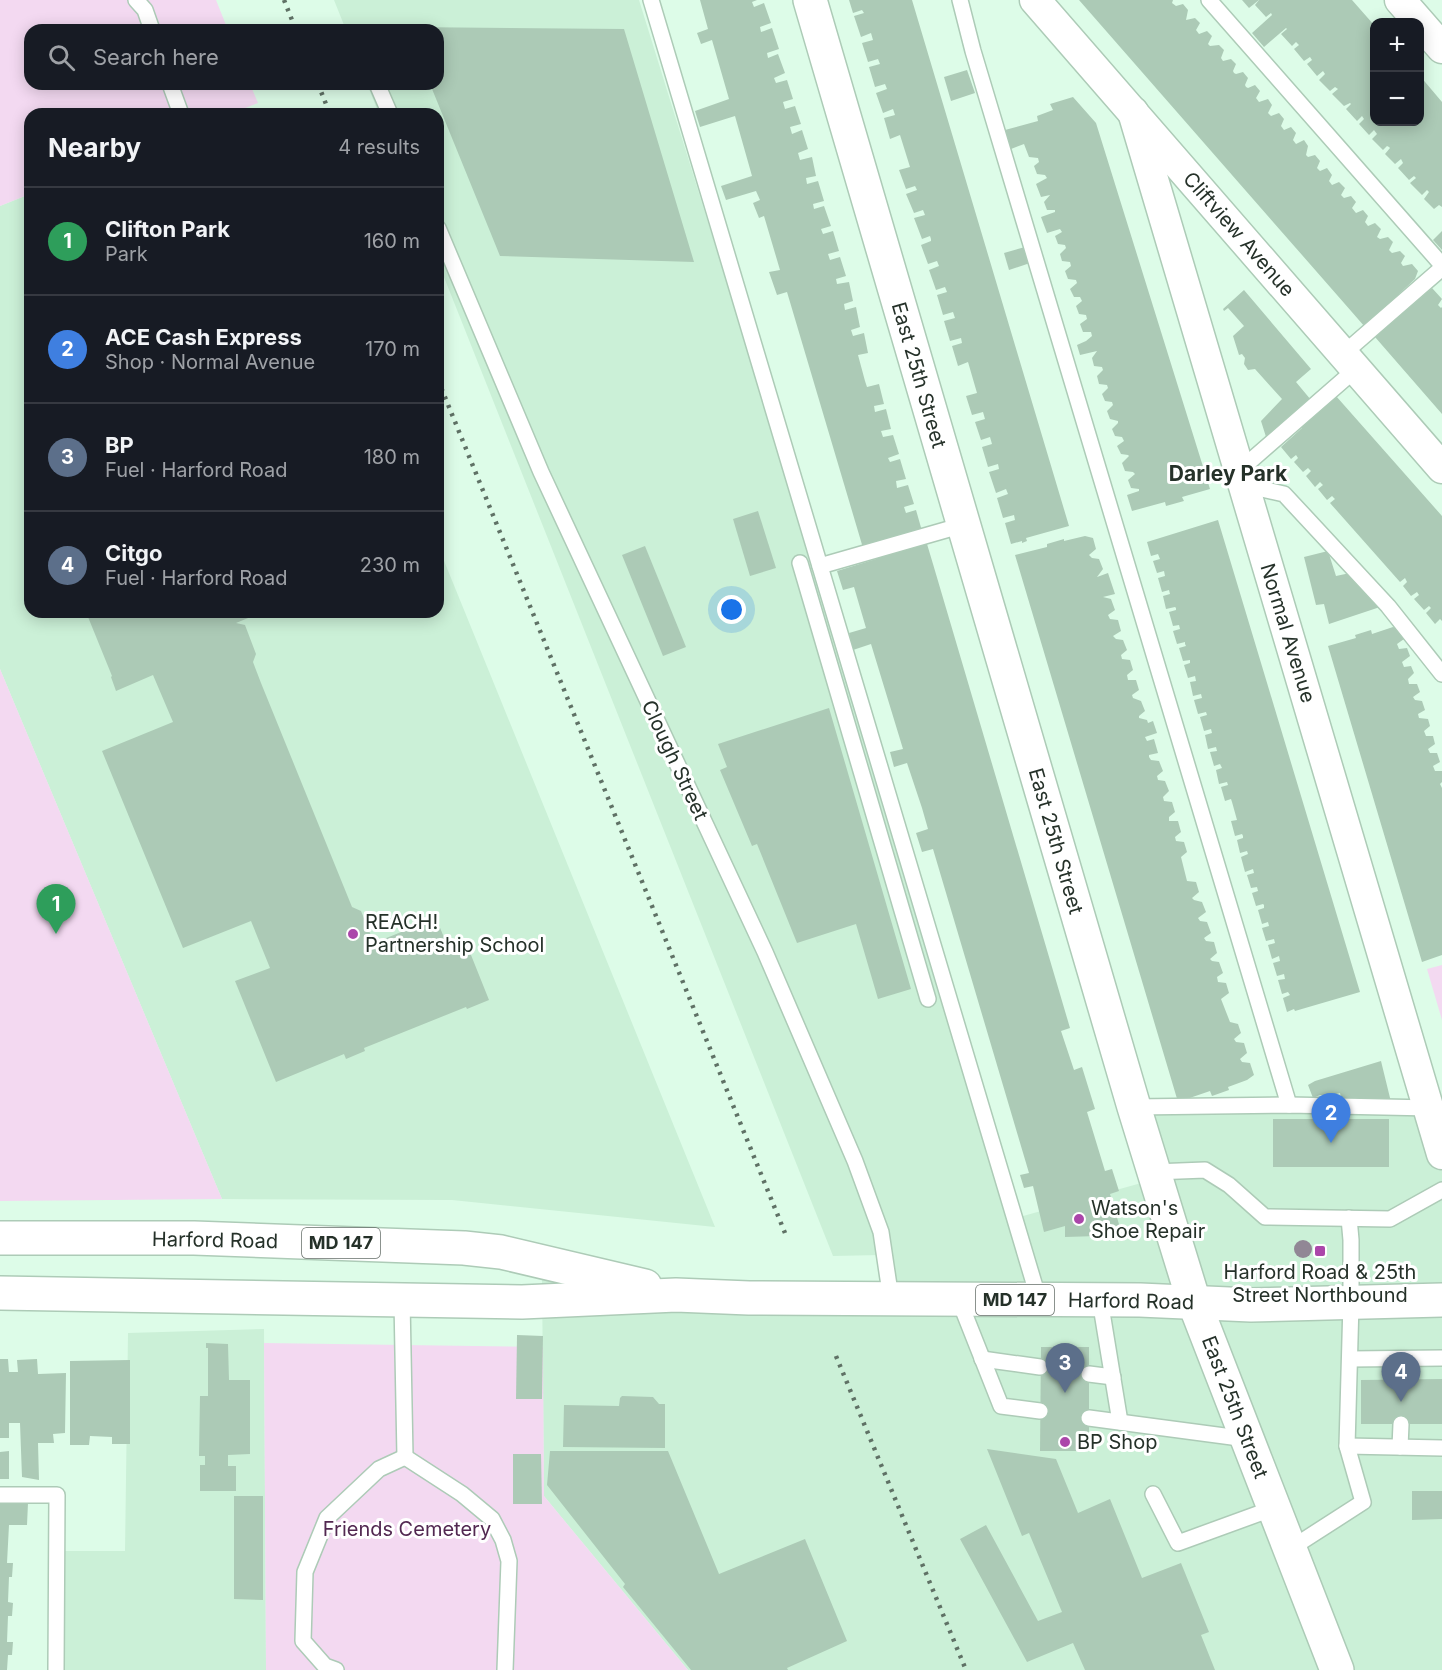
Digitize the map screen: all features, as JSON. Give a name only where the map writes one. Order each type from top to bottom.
[{"type":"main road","name":"East 25th Street","points":[[810,0],[1134,1107],[1194,1302],[1337,1670]]},
{"type":"main road","name":"Harford Road","points":[[0,1238],[194,1238],[464,1248],[524,1257],[617,1278],[676,1295]]},
{"type":"main road","name":"Harford Road","points":[[0,1293],[522,1302],[676,1295],[749,1298],[1100,1300],[1251,1305],[1442,1300]]},
{"type":"street","name":"Cliftview Avenue","points":[[1035,0],[1442,468]]},
{"type":"street","points":[[1400,0],[1442,48]]},
{"type":"street","name":"Normal Avenue","points":[[1133,112],[1242,478],[1435,1108],[1442,1154]]},
{"type":"lane","points":[[136,0],[145,10],[150,24]]},
{"type":"lane","points":[[651,0],[1039,1300]]},
{"type":"lane","points":[[960,0],[973,51],[1289,1105]]},
{"type":"lane","points":[[1209,0],[1442,267],[1349,361],[1242,478],[1284,494],[1388,606],[1442,674]]},
{"type":"lane","points":[[173,90],[179,108]]},
{"type":"lane","points":[[380,90],[387,108]]},
{"type":"lane","name":"Clough Street","points":[[444,242],[541,472],[765,952],[855,1161],[881,1232],[891,1299]]},
{"type":"lane","points":[[820,566],[963,525]]},
{"type":"lane","points":[[800,562],[928,999]]},
{"type":"lane","points":[[1134,1107],[1289,1105],[1435,1108]]},
{"type":"lane","points":[[1154,1172],[1205,1170],[1230,1185],[1265,1217],[1390,1219],[1442,1190]]},
{"type":"lane","points":[[1290,1549],[1363,1502],[1347,1446],[1351,1303],[1349,1218]]},
{"type":"lane","points":[[959,1300],[1001,1406],[1040,1411]]},
{"type":"lane","points":[[1100,1300],[1120,1422]]},
{"type":"lane","points":[[402,1301],[405,1457]]},
{"type":"lane","points":[[1350,1359],[1442,1358]]},
{"type":"lane","points":[[982,1359],[1040,1367]]},
{"type":"lane","points":[[1403,1380],[1406,1359]]},
{"type":"lane","points":[[1089,1374],[1113,1377]]},
{"type":"lane","points":[[1089,1418],[1247,1439]]},
{"type":"lane","points":[[1400,1447],[1401,1424]]},
{"type":"lane","points":[[1347,1446],[1442,1448]]},
{"type":"lane","points":[[336,1670],[325,1666],[303,1641],[305,1572],[327,1518],[379,1469],[405,1457]]},
{"type":"lane","points":[[405,1457],[462,1494],[492,1518],[503,1540],[509,1560],[505,1670]]},
{"type":"lane","points":[[1153,1494],[1178,1543],[1274,1508]]},
{"type":"lane","points":[[0,1495],[57,1495],[56,1670]]},
{"type":"shaded area","points":[[334,0],[639,0],[957,1024],[1009,1220],[1152,1180],[1131,1109],[1442,1111],[1442,1670],[688,1670],[544,1496],[542,1279],[740,1291],[884,1292],[880,1255],[833,1256],[444,277],[444,108],[377,108],[369,90],[444,90],[444,24],[344,24]]},
{"type":"shaded area","name":"REACH! Partnership School","points":[[24,196],[24,618],[444,618],[444,561],[715,1227],[452,1200],[222,1199],[0,669],[0,206]]},
{"type":"shaded area","points":[[264,1329],[266,1670],[54,1670],[53,1551],[125,1551],[128,1333]]},
{"type":"green space","points":[[0,0],[216,0],[226,24],[24,24],[24,90],[253,90],[258,103],[245,108],[24,108],[24,196],[0,206]]},
{"type":"green space","points":[[0,669],[222,1199],[0,1201]]},
{"type":"green space","points":[[1442,965],[1442,1020],[1427,969]]},
{"type":"green space","name":"Friends Cemetery","points":[[264,1343],[543,1347],[544,1496],[688,1670],[266,1670]]},
{"type":"building","points":[[700,0],[757,0],[752,2],[754,7],[764,3],[771,23],[760,27],[761,32],[772,28],[779,49],[767,53],[768,58],[778,54],[785,73],[774,78],[776,83],[787,80],[793,99],[783,102],[785,109],[795,106],[801,124],[790,127],[792,134],[802,130],[808,149],[798,153],[800,160],[812,157],[816,176],[806,178],[807,184],[818,181],[824,201],[813,204],[814,209],[824,206],[831,226],[821,229],[823,234],[833,231],[839,251],[828,254],[830,260],[840,257],[846,276],[836,279],[837,284],[849,282],[853,301],[844,304],[845,310],[856,307],[860,327],[851,330],[853,336],[864,333],[868,353],[858,355],[865,381],[867,387],[879,384],[884,404],[874,406],[875,412],[886,409],[891,429],[881,431],[883,437],[893,435],[899,454],[888,458],[890,462],[900,459],[906,479],[896,481],[897,488],[908,485],[914,504],[904,507],[906,513],[916,510],[922,531],[863,548],[787,292],[777,295],[769,272],[780,270],[764,216],[759,218],[753,203],[760,200],[756,191],[726,200],[721,186],[752,176],[735,116],[700,127],[695,111],[729,99],[712,40],[701,44],[697,33],[708,29]]},
{"type":"building","points":[[849,0],[912,0],[1069,526],[1026,538],[1027,541],[1022,543],[1022,541],[1011,544],[1005,523],[1015,520],[1014,515],[1003,518],[997,498],[1008,494],[1006,489],[996,493],[989,472],[999,469],[998,464],[988,467],[982,447],[992,444],[990,437],[981,440],[975,422],[985,419],[983,412],[972,415],[966,396],[977,393],[968,362],[958,366],[952,346],[962,343],[961,338],[950,341],[944,321],[955,318],[953,312],[943,315],[937,295],[947,292],[945,287],[936,290],[929,270],[939,266],[937,261],[928,264],[921,245],[931,239],[930,236],[922,239],[914,218],[925,215],[923,210],[914,213],[906,194],[917,190],[915,186],[906,189],[899,170],[910,167],[900,135],[890,139],[884,118],[895,115],[893,109],[883,113],[876,93],[887,89],[885,84],[875,87],[869,67],[880,64],[878,59],[868,62],[862,43],[873,40],[871,33],[861,37],[854,16],[864,13],[862,10],[853,13]]},
{"type":"building","points":[[1079,0],[1173,0],[1172,3],[1176,6],[1183,4],[1188,10],[1186,20],[1195,18],[1200,23],[1196,30],[1199,34],[1207,31],[1212,36],[1208,44],[1210,46],[1219,45],[1224,50],[1221,58],[1223,61],[1231,59],[1236,64],[1234,73],[1243,72],[1248,78],[1246,87],[1255,85],[1260,91],[1256,98],[1259,102],[1268,99],[1272,105],[1268,113],[1271,116],[1279,113],[1284,119],[1281,126],[1284,130],[1291,127],[1296,133],[1293,140],[1296,144],[1304,140],[1308,146],[1306,155],[1308,157],[1315,155],[1320,161],[1317,168],[1320,171],[1327,168],[1332,175],[1329,181],[1332,185],[1339,182],[1345,188],[1341,195],[1344,198],[1351,196],[1356,202],[1352,208],[1356,213],[1363,210],[1368,216],[1365,222],[1368,226],[1375,223],[1381,229],[1377,237],[1380,239],[1388,237],[1393,242],[1389,250],[1392,253],[1400,251],[1405,256],[1401,263],[1403,266],[1412,264],[1418,271],[1415,279],[1399,294],[1401,297],[1389,308],[1386,306],[1365,327]]},
{"type":"building","points":[[1242,0],[1259,0],[1249,8]]},
{"type":"building","points":[[1259,0],[1352,0],[1370,20],[1370,126],[1424,126],[1424,81],[1442,102],[1442,207],[1439,205],[1434,209],[1424,199],[1429,192],[1427,190],[1422,195],[1410,183],[1416,178],[1414,176],[1409,180],[1398,168],[1403,163],[1401,159],[1395,164],[1385,154],[1390,148],[1387,146],[1383,150],[1372,139],[1377,134],[1374,130],[1369,135],[1359,124],[1364,119],[1362,116],[1357,121],[1346,109],[1351,104],[1344,106],[1332,94],[1338,89],[1335,87],[1330,91],[1319,80],[1325,74],[1323,71],[1317,76],[1307,64],[1312,60],[1310,57],[1304,61],[1294,49],[1299,45],[1296,42],[1292,46],[1281,34],[1286,28],[1264,47],[1252,33],[1272,15],[1271,13],[1266,17],[1255,5]]},
{"type":"building","points":[[444,27],[624,29],[694,262],[500,256],[444,118],[444,108],[440,108],[432,90],[444,90]]},
{"type":"building","points":[[967,70],[975,93],[951,101],[944,77]]},
{"type":"building","points":[[1073,97],[1096,123],[1210,489],[1182,497],[1184,501],[1166,506],[1165,502],[1132,511],[1127,495],[1139,489],[1131,488],[1128,480],[1135,474],[1125,471],[1122,463],[1129,456],[1121,454],[1117,446],[1124,441],[1122,437],[1115,436],[1112,429],[1118,421],[1110,419],[1107,411],[1113,405],[1112,402],[1105,401],[1102,394],[1108,388],[1107,385],[1099,384],[1097,376],[1103,370],[1102,367],[1094,366],[1092,358],[1097,351],[1080,355],[1077,345],[1092,336],[1091,332],[1083,332],[1080,324],[1087,319],[1086,315],[1079,314],[1076,306],[1082,301],[1080,297],[1074,297],[1070,289],[1077,283],[1076,280],[1068,279],[1065,271],[1071,266],[1070,262],[1062,261],[1060,254],[1066,248],[1065,245],[1058,244],[1055,236],[1062,232],[1060,229],[1047,233],[1041,217],[1055,212],[1055,210],[1047,210],[1044,202],[1050,195],[1041,197],[1036,184],[1047,178],[1045,175],[1037,174],[1034,166],[1039,162],[1038,158],[1029,157],[1024,144],[1011,149],[1005,130],[1038,121],[1037,116],[1053,110],[1050,104]]},
{"type":"building","points":[[1442,231],[1442,250],[1433,240]]},
{"type":"building","points":[[1025,247],[1030,263],[1009,270],[1004,253]]},
{"type":"building","points":[[1432,288],[1442,299],[1438,305],[1442,307],[1442,414],[1375,337],[1398,317],[1396,314],[1408,303],[1411,306]]},
{"type":"building","points":[[1244,290],[1311,369],[1296,382],[1311,400],[1267,440],[1261,421],[1282,399],[1255,369],[1248,370],[1244,364],[1245,358],[1242,354],[1239,355],[1233,336],[1244,326],[1228,308],[1224,311],[1223,309]]},
{"type":"building","points":[[1336,396],[1442,516],[1442,621],[1440,619],[1435,624],[1426,613],[1431,608],[1429,606],[1424,610],[1414,599],[1419,595],[1417,592],[1411,596],[1403,586],[1407,582],[1405,578],[1400,582],[1330,503],[1335,499],[1332,496],[1327,500],[1318,489],[1323,485],[1320,482],[1315,487],[1306,476],[1311,471],[1308,468],[1303,472],[1294,462],[1298,458],[1296,455],[1291,459],[1281,447],[1302,428],[1299,425],[1312,413],[1315,415]]},
{"type":"building","points":[[758,511],[776,568],[750,576],[733,519]]},
{"type":"building","points":[[1218,520],[1360,992],[1295,1011],[1294,1009],[1287,1012],[1283,998],[1290,995],[1288,992],[1282,994],[1278,980],[1285,979],[1284,974],[1277,976],[1273,963],[1280,961],[1279,956],[1272,959],[1268,945],[1275,943],[1274,939],[1266,941],[1262,928],[1269,926],[1268,922],[1262,924],[1258,910],[1264,908],[1264,905],[1256,906],[1252,893],[1258,891],[1257,887],[1251,888],[1247,875],[1254,873],[1253,869],[1245,872],[1241,857],[1248,854],[1247,851],[1240,853],[1237,840],[1243,836],[1242,834],[1235,836],[1231,821],[1237,820],[1232,802],[1231,799],[1225,801],[1221,787],[1228,785],[1227,782],[1219,784],[1216,770],[1222,768],[1220,764],[1214,766],[1210,752],[1217,751],[1216,747],[1208,749],[1205,735],[1212,733],[1211,729],[1204,731],[1200,717],[1207,715],[1206,712],[1198,714],[1194,700],[1202,698],[1201,694],[1193,696],[1190,682],[1196,681],[1195,676],[1188,678],[1184,665],[1190,663],[1190,660],[1183,661],[1179,648],[1186,646],[1185,642],[1177,644],[1173,631],[1180,629],[1179,625],[1173,626],[1169,612],[1176,608],[1166,609],[1163,596],[1170,594],[1169,590],[1162,592],[1158,578],[1165,576],[1164,571],[1157,573],[1153,561],[1160,559],[1158,554],[1151,556],[1147,542]]},
{"type":"building","points":[[1085,536],[1093,538],[1096,549],[1089,555],[1099,559],[1103,569],[1097,577],[1108,573],[1115,594],[1103,597],[1111,599],[1115,610],[1108,615],[1110,619],[1118,620],[1121,631],[1113,636],[1123,640],[1127,650],[1121,655],[1122,659],[1130,660],[1133,670],[1127,675],[1128,680],[1136,680],[1139,690],[1132,695],[1133,698],[1141,701],[1145,711],[1139,718],[1147,720],[1148,723],[1153,721],[1157,733],[1145,737],[1147,741],[1154,739],[1158,753],[1149,755],[1149,757],[1151,760],[1159,761],[1163,771],[1157,776],[1158,780],[1165,781],[1169,791],[1163,797],[1164,801],[1172,802],[1175,812],[1169,817],[1169,821],[1178,821],[1181,832],[1175,837],[1176,841],[1184,842],[1187,852],[1181,857],[1187,881],[1196,882],[1199,892],[1192,898],[1202,902],[1206,912],[1198,918],[1200,921],[1207,922],[1211,933],[1204,938],[1206,941],[1214,942],[1217,953],[1210,959],[1219,962],[1223,973],[1217,977],[1218,982],[1226,983],[1229,993],[1221,999],[1230,1022],[1238,1024],[1241,1033],[1234,1039],[1236,1042],[1244,1043],[1247,1053],[1240,1059],[1242,1062],[1250,1063],[1254,1075],[1228,1087],[1229,1090],[1212,1096],[1210,1091],[1178,1102],[1015,555],[1047,547],[1047,544],[1064,539],[1064,541]]},
{"type":"building","points":[[917,544],[918,546],[927,544],[1070,1028],[1061,1031],[1074,1070],[1082,1067],[1095,1109],[1087,1112],[1105,1171],[1112,1169],[1119,1191],[1110,1194],[1121,1231],[1098,1231],[1098,1236],[1065,1237],[1065,1226],[1044,1232],[1033,1186],[1024,1188],[1020,1175],[1029,1173],[933,849],[922,852],[916,833],[928,829],[922,808],[907,763],[894,767],[890,752],[903,749],[871,644],[853,650],[849,633],[866,628],[854,587],[843,590],[837,571],[876,559],[875,555],[892,550],[893,554]]},
{"type":"building","points":[[645,546],[686,647],[663,656],[622,555]]},
{"type":"building","points":[[1328,551],[1336,576],[1350,573],[1380,607],[1329,624],[1324,604],[1316,605],[1304,557]]},
{"type":"building","name":"REACH! Partnership School","points":[[88,618],[248,618],[236,623],[245,625],[256,654],[253,662],[261,683],[352,907],[361,911],[372,938],[369,945],[436,918],[450,952],[467,945],[489,1000],[364,1048],[365,1051],[346,1059],[344,1054],[276,1082],[235,981],[270,968],[251,921],[183,948],[102,751],[173,722],[153,675],[116,691]]},
{"type":"building","points":[[1393,627],[1400,629],[1404,639],[1397,644],[1399,649],[1407,648],[1410,656],[1402,662],[1404,667],[1411,666],[1414,673],[1408,679],[1409,684],[1417,684],[1420,692],[1413,697],[1415,700],[1422,701],[1425,710],[1418,714],[1419,718],[1428,719],[1430,726],[1424,731],[1426,736],[1433,736],[1435,744],[1428,749],[1430,753],[1437,753],[1440,762],[1433,766],[1435,771],[1442,771],[1440,784],[1442,788],[1442,955],[1422,962],[1328,646],[1356,638],[1355,635],[1371,630],[1372,634]]},
{"type":"building","points":[[829,708],[911,989],[878,999],[856,924],[797,943],[757,844],[752,846],[720,770],[727,767],[718,744]]},
{"type":"building","points":[[1381,1061],[1391,1102],[1342,1101],[1340,1093],[1313,1098],[1308,1085],[1315,1081]]},
{"type":"building","points":[[1273,1119],[1389,1119],[1389,1167],[1273,1167]]},
{"type":"building","points":[[517,1335],[543,1336],[542,1399],[516,1399]]},
{"type":"building","points":[[206,1343],[228,1344],[229,1380],[250,1380],[250,1454],[228,1455],[228,1466],[236,1466],[236,1491],[200,1491],[200,1465],[205,1465],[205,1456],[199,1456],[200,1396],[208,1396],[208,1348],[206,1348]]},
{"type":"building","points":[[1041,1347],[1089,1347],[1089,1451],[1040,1451]]},
{"type":"building","points":[[0,1359],[8,1359],[9,1372],[18,1372],[17,1360],[37,1359],[38,1374],[66,1373],[65,1433],[53,1434],[54,1443],[38,1443],[39,1480],[22,1477],[20,1423],[9,1423],[9,1438],[0,1438]]},
{"type":"building","points":[[130,1360],[130,1444],[112,1444],[112,1437],[90,1436],[89,1445],[70,1445],[70,1361]]},
{"type":"building","points":[[1442,1379],[1442,1424],[1361,1424],[1361,1380]]},
{"type":"building","points":[[622,1396],[653,1397],[659,1404],[665,1404],[665,1448],[563,1447],[564,1405],[619,1406]]},
{"type":"building","points":[[987,1449],[1056,1459],[1078,1513],[1110,1499],[1142,1578],[1181,1563],[1209,1632],[1201,1635],[1215,1670],[1085,1670],[1073,1643],[1027,1662],[960,1539],[986,1525],[1038,1621],[1062,1612],[1029,1533],[1022,1536]]},
{"type":"building","points":[[9,1451],[9,1479],[0,1479],[0,1452]]},
{"type":"building","points":[[550,1451],[668,1451],[719,1574],[805,1539],[847,1641],[787,1668],[788,1670],[691,1670],[623,1587],[625,1584],[547,1485]]},
{"type":"building","points":[[513,1454],[541,1454],[542,1504],[513,1504]]},
{"type":"building","points":[[1412,1491],[1442,1491],[1442,1519],[1412,1520]]},
{"type":"building","points":[[234,1496],[263,1496],[263,1600],[234,1599]]},
{"type":"building","points":[[0,1503],[28,1503],[27,1525],[9,1525],[7,1563],[13,1563],[12,1577],[9,1577],[8,1602],[13,1603],[12,1616],[8,1616],[7,1642],[13,1642],[12,1655],[8,1655],[7,1670],[0,1670]]},
{"type":"railway","points":[[284,0],[294,24]]},
{"type":"railway","points":[[320,90],[328,108]]},
{"type":"railway","points":[[444,395],[785,1233]]},
{"type":"railway","points":[[836,1356],[966,1670]]},
{"type":"place","name":"Clifton Park","points":[[56,934]]},
{"type":"place","name":"REACH! Partnership School","points":[[353,934]]},
{"type":"place","name":"ACE Cash Express","points":[[1331,1143]]},
{"type":"place","name":"Watson's Shoe Repair","points":[[1079,1219]]},
{"type":"place","name":"Harford Road & 25th Street Northbound","points":[[1320,1251]]},
{"type":"place","name":"BP","points":[[1065,1393]]},
{"type":"place","name":"Citgo","points":[[1401,1402]]},
{"type":"place","name":"BP Shop","points":[[1065,1442]]},
{"type":"district","name":"Darley Park","points":[[1228,474]]}]
